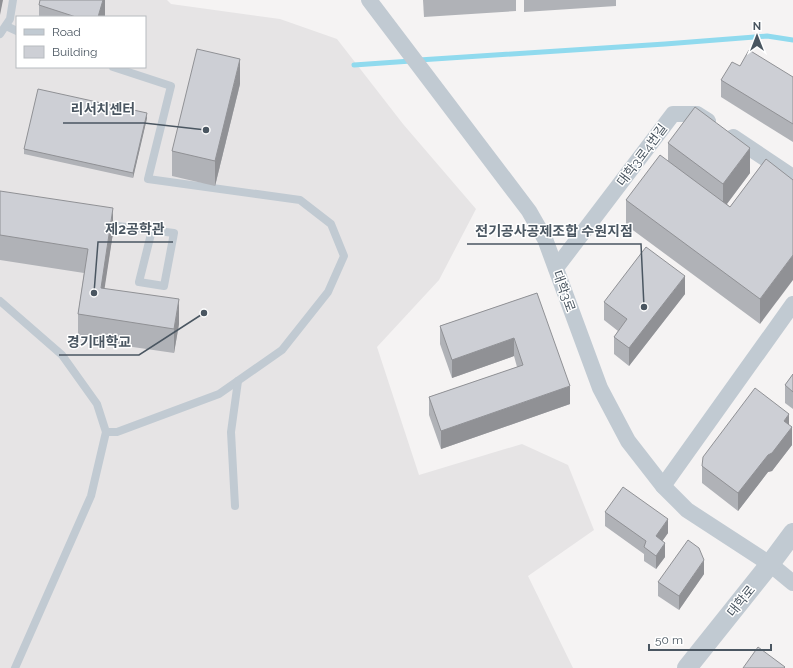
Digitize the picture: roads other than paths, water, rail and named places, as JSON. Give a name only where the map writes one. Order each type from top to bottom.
[{"type":"street","name":"대학3로","points":[[372,4],[529,210],[545,239],[600,388],[628,441],[663,486],[687,510],[770,564],[793,583]]},
{"type":"street","name":"대학3로4번길","points":[[556,268],[673,114],[698,114],[793,177]]},
{"type":"street","points":[[663,486],[793,304]]},
{"type":"street","name":"대학로","points":[[687,668],[770,564],[793,532]]},
{"type":"lane","points":[[0,34],[10,19],[13,0]]},
{"type":"lane","points":[[6,26],[16,31]]},
{"type":"lane","points":[[106,432],[118,432],[219,394],[282,350],[328,292],[344,256],[331,224],[300,200],[148,180],[171,86],[115,68]]},
{"type":"lane","points":[[91,223],[152,230],[174,234],[164,286],[139,282],[152,230]]},
{"type":"lane","points":[[0,301],[62,356],[97,404],[106,432],[91,496],[14,668]]},
{"type":"lane","points":[[236,506],[231,432],[238,381]]},
{"type":"waterway","points":[[419,60],[767,36],[793,40]]},
{"type":"waterway","points":[[354,65],[411,61]]},
{"type":"place","name":"리서치센터","points":[[206,130]]},
{"type":"place","name":"제2공학관","points":[[94,293]]},
{"type":"place","name":"전기공사공제조합 수원지점","points":[[644,307]]},
{"type":"place","name":"경기대학교","points":[[204,313]]}]
